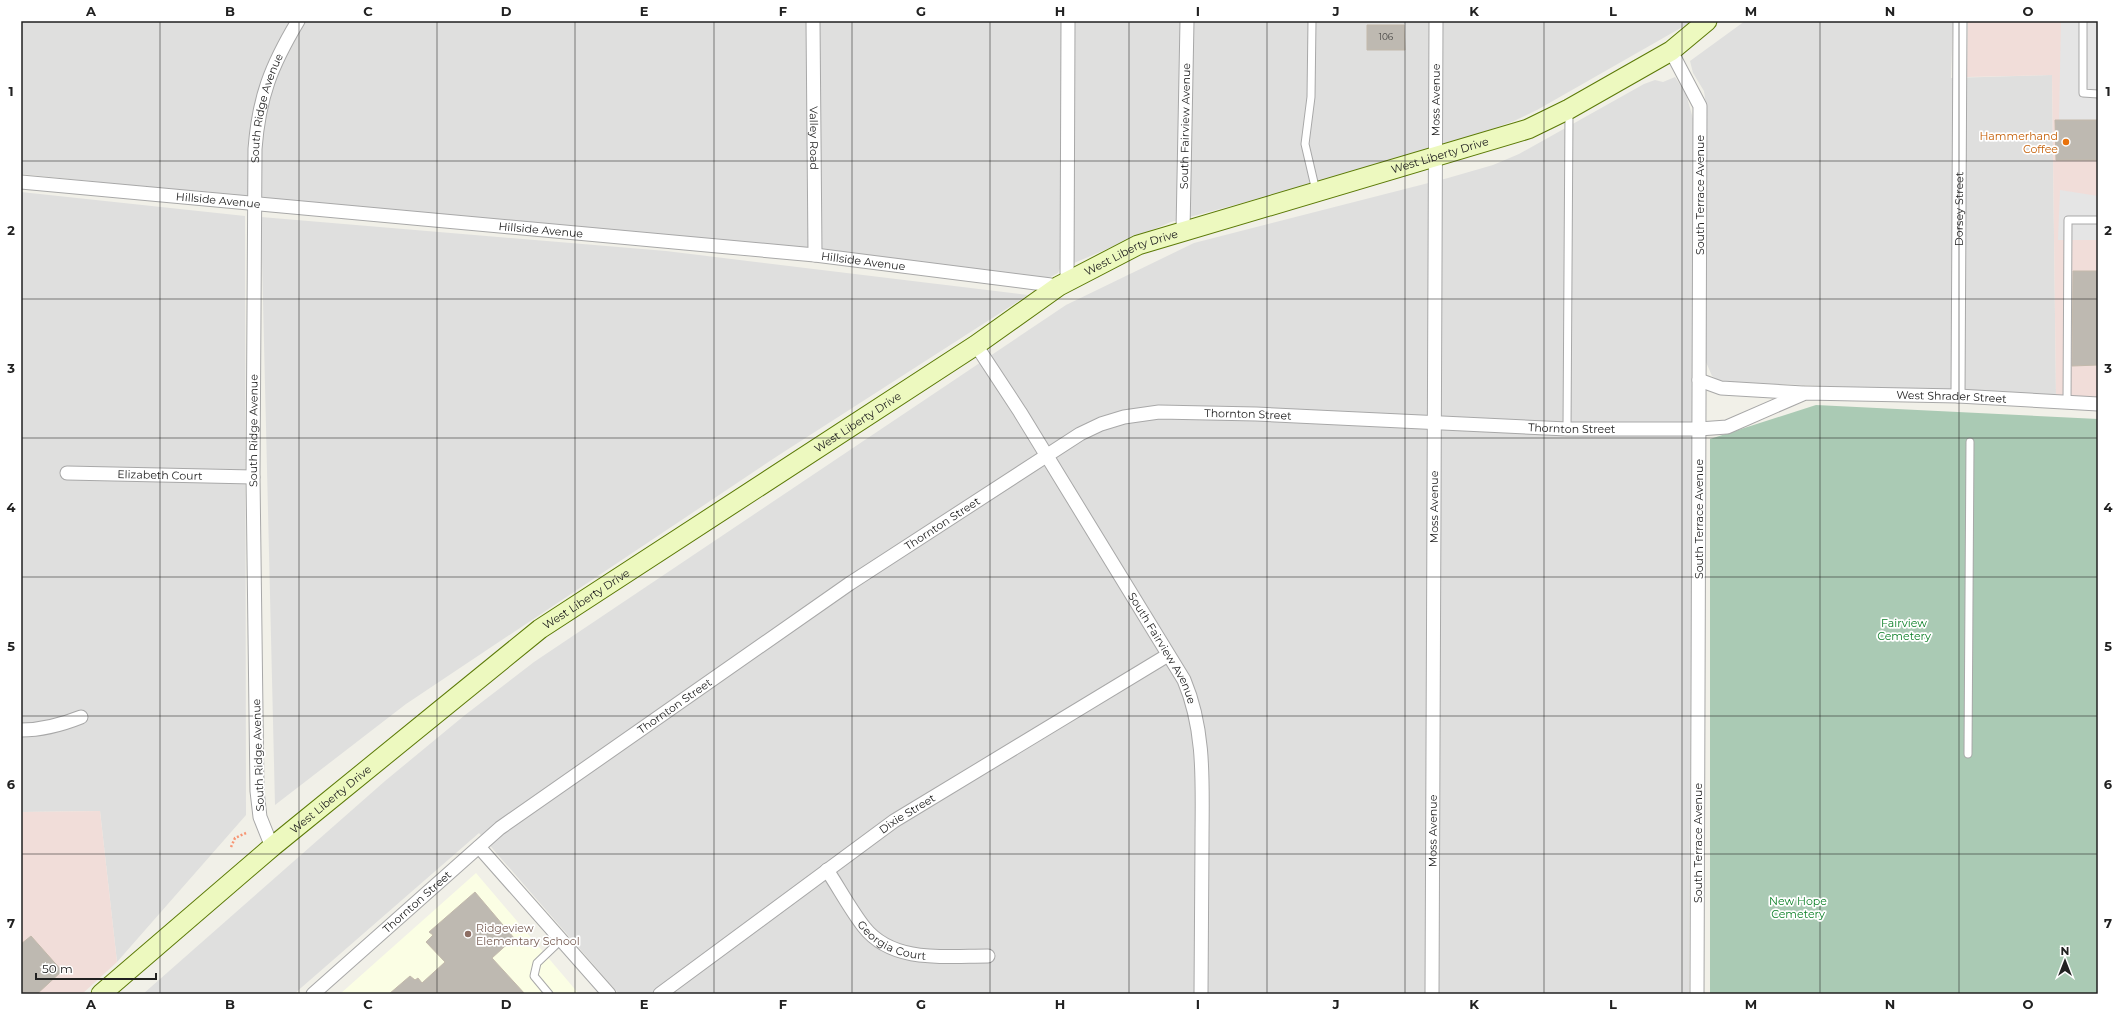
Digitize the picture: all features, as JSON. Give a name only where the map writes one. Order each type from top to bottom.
[{"type":"main road","name":"West Liberty Drive","points":[[101,994],[272,847],[540,629],[976,345],[1063,284],[1138,245],[1528,129],[1569,110],[1671,51],[1707,21]]},
{"type":"street","name":"South Ridge Avenue","points":[[272,847],[260,817],[257,791],[253,477],[255,149],[262,100],[279,53],[298,21]]},
{"type":"street","name":"Valley Road","points":[[813,21],[816,255]]},
{"type":"street","points":[[1063,284],[1068,21]]},
{"type":"street","name":"South Fairview Avenue","points":[[1183,231],[1187,21]]},
{"type":"street","name":"Moss Avenue","points":[[1432,994],[1436,21]]},
{"type":"street","name":"Dorsey Street","points":[[1958,396],[1960,21]]},
{"type":"street","name":"South Terrace Avenue","points":[[1671,51],[1700,106],[1697,994]]},
{"type":"street","name":"Hillside Avenue","points":[[21,182],[816,255],[1063,284]]},
{"type":"street","name":"South Fairview Avenue","points":[[976,345],[1184,680],[1193,702],[1199,725],[1202,772],[1201,994]]},
{"type":"street","name":"West Shrader Street","points":[[1699,380],[1721,388],[1805,393],[1958,396],[2098,404]]},
{"type":"street","name":"West Shrader Street","points":[[1699,429],[1727,427],[1805,393]]},
{"type":"street","name":"Thornton Street","points":[[313,994],[500,828],[849,584],[1080,434],[1101,424],[1124,417],[1159,412],[1256,414],[1567,429],[1699,429]]},
{"type":"street","name":"Elizabeth Court","points":[[67,473],[253,477]]},
{"type":"street","name":"Dixie Street","points":[[660,994],[894,821],[1168,655]]},
{"type":"street","points":[[21,730],[38,730],[60,726],[81,717]]},
{"type":"street","points":[[479,846],[609,994]]},
{"type":"street","name":"Georgia Court","points":[[828,870],[864,928],[891,947],[923,956],[988,956]]},
{"type":"lane","points":[[1312,21],[1310,97],[1305,144],[1316,192]]},
{"type":"lane","points":[[2083,21],[2083,93],[2098,94]]},
{"type":"lane","points":[[1567,429],[1569,110]]},
{"type":"lane","points":[[2068,402],[2068,220],[2098,220]]},
{"type":"lane","points":[[1968,754],[1970,442]]},
{"type":"lane","points":[[549,994],[534,976],[537,963],[562,939]]},
{"type":"path","points":[[231,847],[235,838],[246,833]]},
{"type":"shaded area","points":[[21,21],[1063,21],[1061,266],[1058,273],[1047,279],[21,174]]},
{"type":"shaded area","points":[[1070,21],[1693,21],[1537,110],[1514,121],[1417,156],[1171,222],[1074,263],[1070,262]]},
{"type":"shaded area","points":[[1745,21],[1953,21],[1951,78],[2052,75],[2056,396],[1729,382],[1718,380],[1712,376],[1706,362],[1706,105],[1704,91],[1693,73],[1690,61]]},
{"type":"shaded area","points":[[1968,21],[2098,21],[2098,398],[2056,396],[2052,75],[1967,77]]},
{"type":"shaded area","points":[[2061,21],[2098,21],[2098,120],[2059,120]]},
{"type":"shaded area","points":[[1675,77],[1686,94],[1694,122],[1689,994],[619,994],[479,833],[294,994],[143,994],[385,781],[465,715],[534,662],[1066,305],[1194,243],[1448,178],[1493,165],[1519,154],[1644,84],[1655,80],[1663,82]]},
{"type":"shaded area","points":[[2060,190],[2098,196],[2098,240],[2058,240]]},
{"type":"shaded area","points":[[21,192],[245,216],[246,815],[117,962],[100,811],[21,812]]},
{"type":"shaded area","points":[[261,217],[666,251],[1028,295],[779,455],[406,704],[275,805]]},
{"type":"shaded area","points":[[100,811],[117,962],[82,994],[21,994],[21,812]]},
{"type":"shaded area","name":"Ridgeview Elementary School","points":[[476,873],[579,994],[340,994]]},
{"type":"green space","name":"Fairview Cemetery","points":[[1816,405],[2098,419],[2098,994],[1710,994],[1710,439]]},
{"type":"building","points":[[1367,25],[1404,25],[1405,50],[1367,50]]},
{"type":"building","points":[[2055,120],[2098,120],[2098,160],[2056,160]]},
{"type":"building","points":[[2073,271],[2098,271],[2098,365],[2072,366]]},
{"type":"building","points":[[475,892],[514,938],[492,958],[525,994],[389,994],[410,976],[415,980],[418,978],[422,983],[445,962],[426,942],[433,935],[429,932]]},
{"type":"building","points":[[31,936],[62,971],[37,994],[21,994],[21,944]]},
{"type":"place","name":"Hammerhand Coffee","points":[[2066,142]]},
{"type":"place","name":"Ridgeview Elementary School","points":[[468,934]]},
{"type":"park label","name":"New Hope Cemetery","points":[[1798,907]]}]
